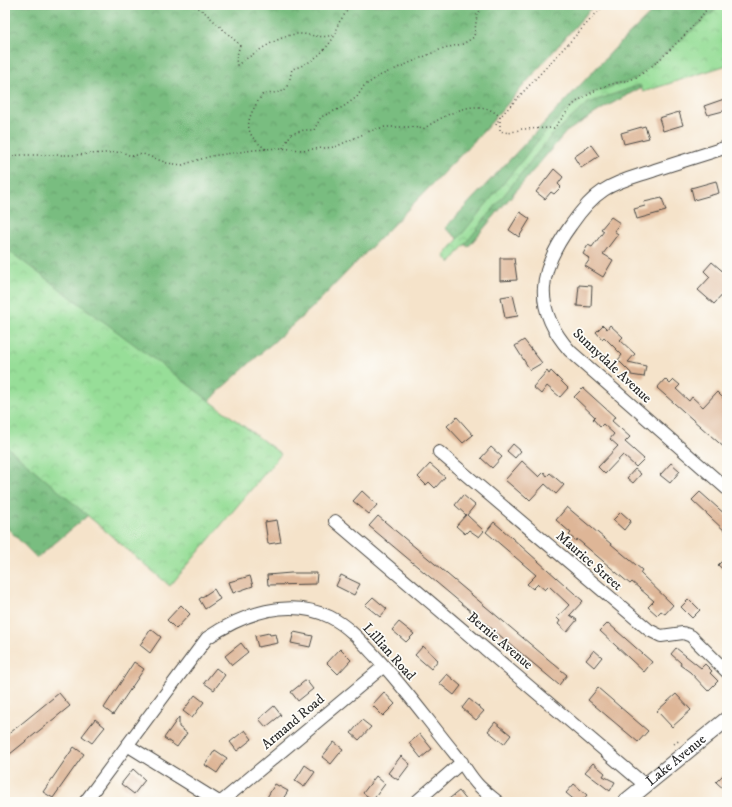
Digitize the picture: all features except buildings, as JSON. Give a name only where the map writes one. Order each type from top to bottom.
[{"type":"main road","name":"Lake Avenue","points":[[625,802],[727,719]]},
{"type":"street","name":"Sunnydale Avenue","points":[[727,147],[623,180],[604,190],[589,202],[562,238],[551,257],[545,275],[544,290],[545,307],[558,338],[570,351],[727,489]]},
{"type":"street","name":"Maurice Street","points":[[439,452],[644,627],[661,636],[683,633],[691,636],[727,672]]},
{"type":"street","name":"Bernie Avenue","points":[[335,521],[645,785]]},
{"type":"street","name":"Lillian Road","points":[[85,802],[207,638],[230,623],[249,615],[278,608],[305,610],[330,617],[357,636],[384,666],[462,762],[479,786],[498,802]]},
{"type":"street","name":"Armand Road","points":[[220,802],[384,666]]},
{"type":"street","points":[[127,745],[220,802]]},
{"type":"street","points":[[416,802],[462,762]]},
{"type":"path","points":[[191,5],[201,9],[240,45],[236,59],[237,65],[277,39],[296,34],[330,37],[336,33]]},
{"type":"path","points":[[266,149],[254,141],[249,131],[251,111],[262,95],[284,91],[292,69],[305,66],[327,48],[336,33],[338,24],[351,5]]},
{"type":"path","points":[[283,148],[290,134],[304,130],[314,130],[321,117],[343,107],[357,97],[364,86],[379,76],[444,48],[463,44],[474,37],[477,15],[484,5]]},
{"type":"path","points":[[496,125],[500,116],[604,5]]},
{"type":"path","points":[[5,157],[19,155],[75,156],[122,152],[130,156],[143,154],[168,163],[182,165],[211,156],[266,149],[283,148],[302,150],[335,147],[370,131],[385,127],[413,127],[422,129],[450,114],[476,106],[493,110],[500,116],[500,131],[510,133],[522,129],[554,128],[570,107],[580,99],[606,86],[640,75],[662,58],[698,21],[709,5]]},
{"type":"green space","points":[[5,5],[594,5],[482,133],[314,306],[223,387],[154,460],[37,558],[5,526]]},
{"type":"green space","points":[[659,5],[727,5],[671,71],[602,109],[566,132],[468,247],[445,228],[619,44]]},
{"type":"green space","points":[[721,5],[727,5],[727,65],[643,92],[640,85],[588,103],[550,137],[450,263],[444,256],[542,136],[566,111],[589,94],[635,79]]},
{"type":"green space","points":[[5,248],[281,454],[170,586],[5,445]]}]
